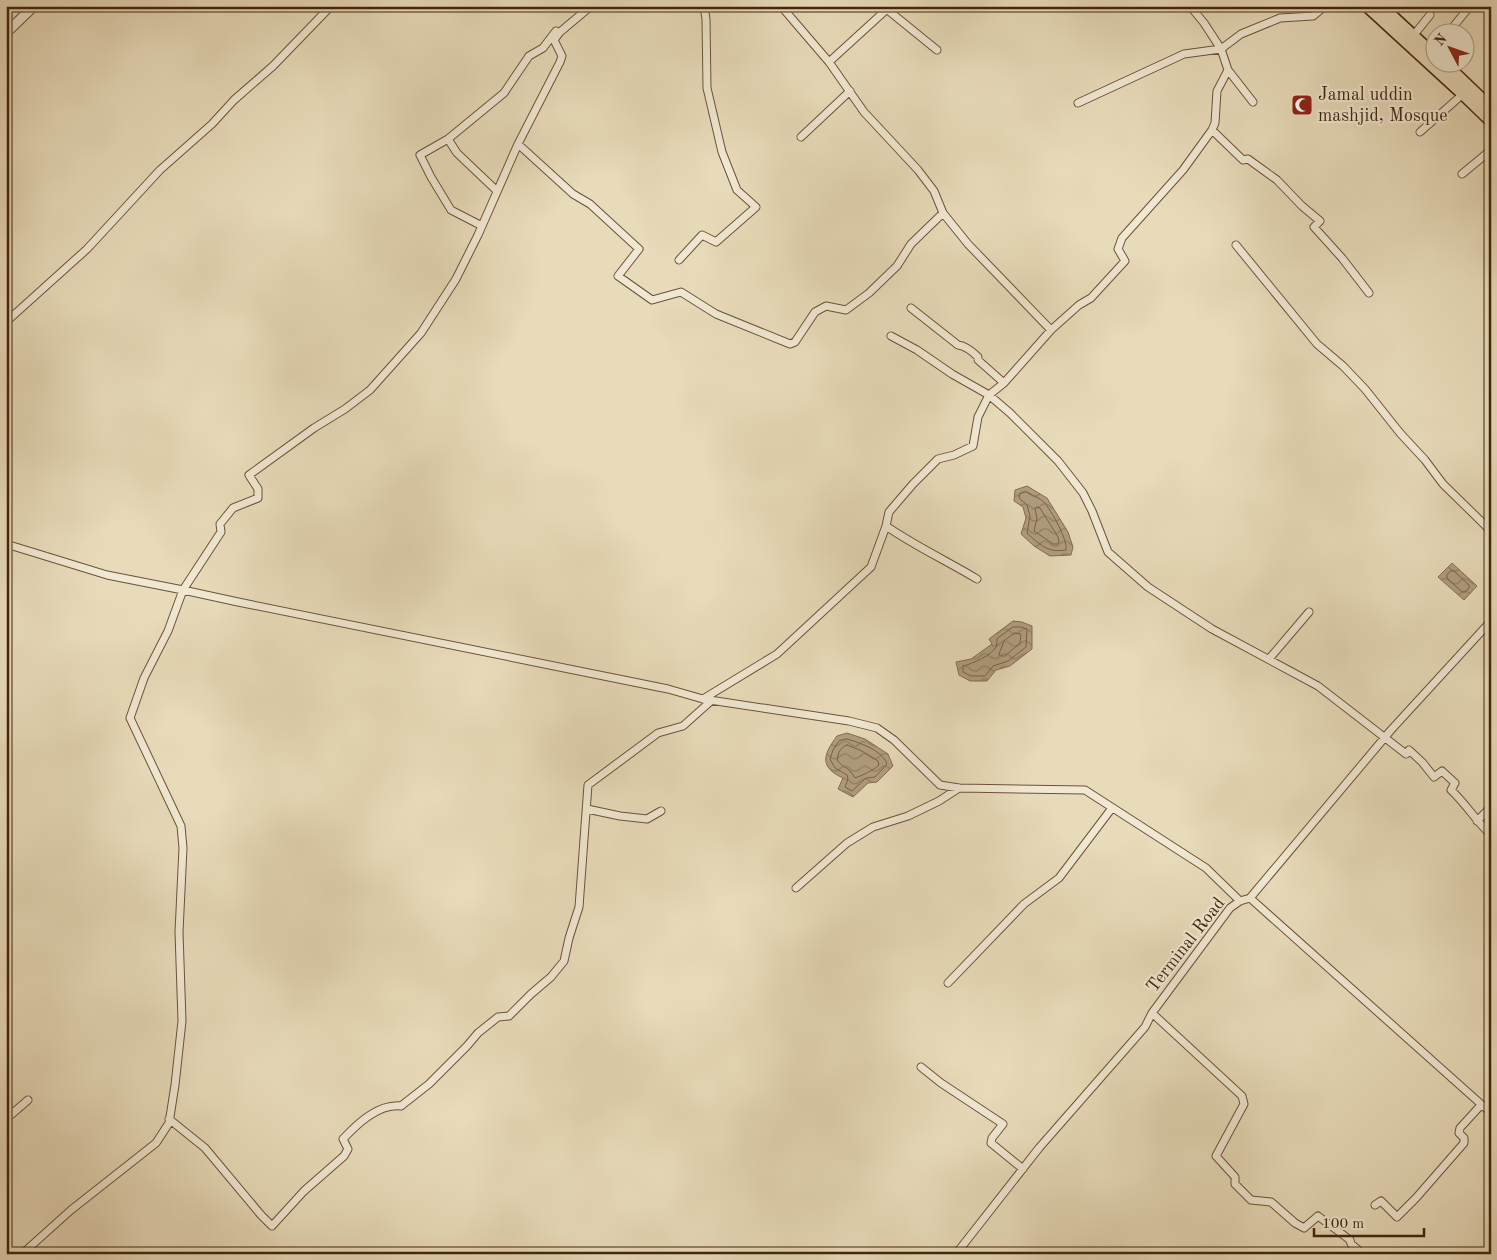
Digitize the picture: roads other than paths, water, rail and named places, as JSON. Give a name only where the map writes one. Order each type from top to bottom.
[{"type":"highway","points":[[1367,6],[1491,121]]},
{"type":"highway","points":[[1381,6],[1424,45]]},
{"type":"highway","points":[[1453,72],[1490,107]]},
{"type":"street","points":[[6,33],[34,6]]},
{"type":"street","points":[[6,322],[87,249],[160,170],[273,66],[331,6]]},
{"type":"street","points":[[22,1254],[71,1210],[156,1142],[170,1119],[182,1021],[179,932],[183,848],[182,826],[130,718],[144,678],[168,631],[183,590],[221,532],[220,524],[233,508],[258,498],[258,488],[249,475],[314,428],[346,409],[370,390],[421,333],[456,279],[482,226],[518,144],[560,62],[562,56],[554,40],[560,32],[591,6]]},
{"type":"street","points":[[678,260],[702,235],[716,242],[756,207],[737,190],[722,152],[707,88],[706,19],[704,6]]},
{"type":"street","points":[[781,6],[829,62],[864,112],[902,152],[934,191],[943,213],[968,244],[1051,330]]},
{"type":"street","points":[[1190,6],[1221,48],[1228,70],[1253,102]]},
{"type":"street","points":[[1078,103],[1184,54],[1221,48],[1242,34],[1280,18],[1313,16],[1325,6]]},
{"type":"street","points":[[1457,22],[1470,6]]},
{"type":"street","points":[[829,62],[885,8],[937,50]]},
{"type":"street","points":[[1413,36],[1430,15]]},
{"type":"street","points":[[482,226],[451,210],[420,154],[448,139],[504,93],[529,56],[543,48],[557,30],[560,32]]},
{"type":"street","points":[[170,1119],[204,1148],[272,1226],[304,1191],[344,1156],[348,1148],[343,1139],[354,1127],[390,1105],[401,1106],[429,1084],[478,1033],[498,1016],[508,1016],[551,977],[564,961],[579,907],[588,785],[658,733],[683,726],[707,700],[777,654],[871,567],[890,512],[912,484],[938,459],[954,455],[973,446],[978,417],[989,395],[1004,382],[1051,330],[1079,305],[1091,298],[1125,261],[1118,249],[1122,238],[1183,170],[1216,123],[1217,91],[1228,70]]},
{"type":"street","points":[[802,137],[850,91]]},
{"type":"street","points":[[1420,132],[1463,94]]},
{"type":"street","points":[[1212,130],[1243,160],[1248,159],[1277,180],[1302,206],[1320,221],[1314,228],[1342,258],[1369,293]]},
{"type":"street","points":[[448,139],[456,153],[497,191]]},
{"type":"street","points":[[518,144],[573,194],[590,204],[639,249],[618,276],[652,300],[682,292],[716,314],[790,344],[795,342],[814,312],[826,306],[846,310],[869,293],[897,266],[910,244],[943,213]]},
{"type":"street","points":[[1462,174],[1491,150]]},
{"type":"street","points":[[1236,246],[1317,344],[1343,366],[1365,389],[1443,484],[1491,531]]},
{"type":"street","points":[[911,308],[958,345],[963,345],[971,350],[978,357],[982,365],[1004,382]]},
{"type":"street","points":[[891,336],[989,395],[1010,413],[1058,461],[1083,493],[1108,552],[1148,587],[1212,629],[1318,686],[1406,754],[1409,750],[1434,777],[1442,771],[1455,783],[1452,790],[1461,799],[1476,821],[1491,835]]},
{"type":"street","points":[[886,526],[910,542],[939,556],[977,579]]},
{"type":"street","points":[[6,544],[107,575],[668,689],[707,700],[849,721],[876,728],[894,740],[940,785],[959,788],[1085,790],[1206,868],[1240,901]]},
{"type":"street","points":[[1269,659],[1309,612]]},
{"type":"street","name":"Terminal Road","points":[[956,1254],[1023,1169],[1145,1027],[1152,1013],[1230,908],[1240,901],[1250,898],[1385,737],[1491,621]]},
{"type":"street","points":[[796,888],[847,843],[873,827],[908,816],[939,801],[959,788]]},
{"type":"street","points":[[1476,821],[1491,807]]},
{"type":"street","points":[[948,983],[1024,904],[1059,878],[1112,808]]},
{"type":"street","points":[[587,809],[647,819],[661,811]]},
{"type":"street","points":[[1250,898],[1491,1113]]},
{"type":"street","points":[[1152,1013],[1242,1096],[1244,1104],[1216,1156],[1235,1177],[1236,1184],[1251,1200],[1271,1202],[1295,1223],[1304,1228],[1318,1216],[1350,1240],[1351,1244],[1363,1254]]},
{"type":"street","points":[[921,1067],[941,1084],[1003,1124],[992,1138],[991,1143],[1023,1169]]},
{"type":"street","points":[[6,1119],[28,1100]]},
{"type":"street","points":[[1375,1205],[1381,1201],[1397,1217],[1464,1143],[1464,1138],[1459,1133],[1460,1128],[1481,1105]]},
{"type":"water","points":[[1027,486],[1047,498],[1068,532],[1073,547],[1071,555],[1050,556],[1034,546],[1021,534],[1026,518],[1023,507],[1014,501],[1015,490]]},
{"type":"water","points":[[1452,563],[1477,586],[1464,600],[1438,577]]},
{"type":"water","points":[[1013,621],[1032,626],[1032,649],[1010,666],[996,670],[987,681],[970,681],[959,675],[956,662],[971,659],[992,644],[989,639]]},
{"type":"water","points":[[847,733],[865,739],[888,754],[893,766],[877,782],[868,783],[853,797],[838,789],[843,778],[830,769],[826,760],[826,755],[837,736]]},
{"type":"place","name":"Jamal uddin mashjid, Mosque","points":[[1302,105]]}]
